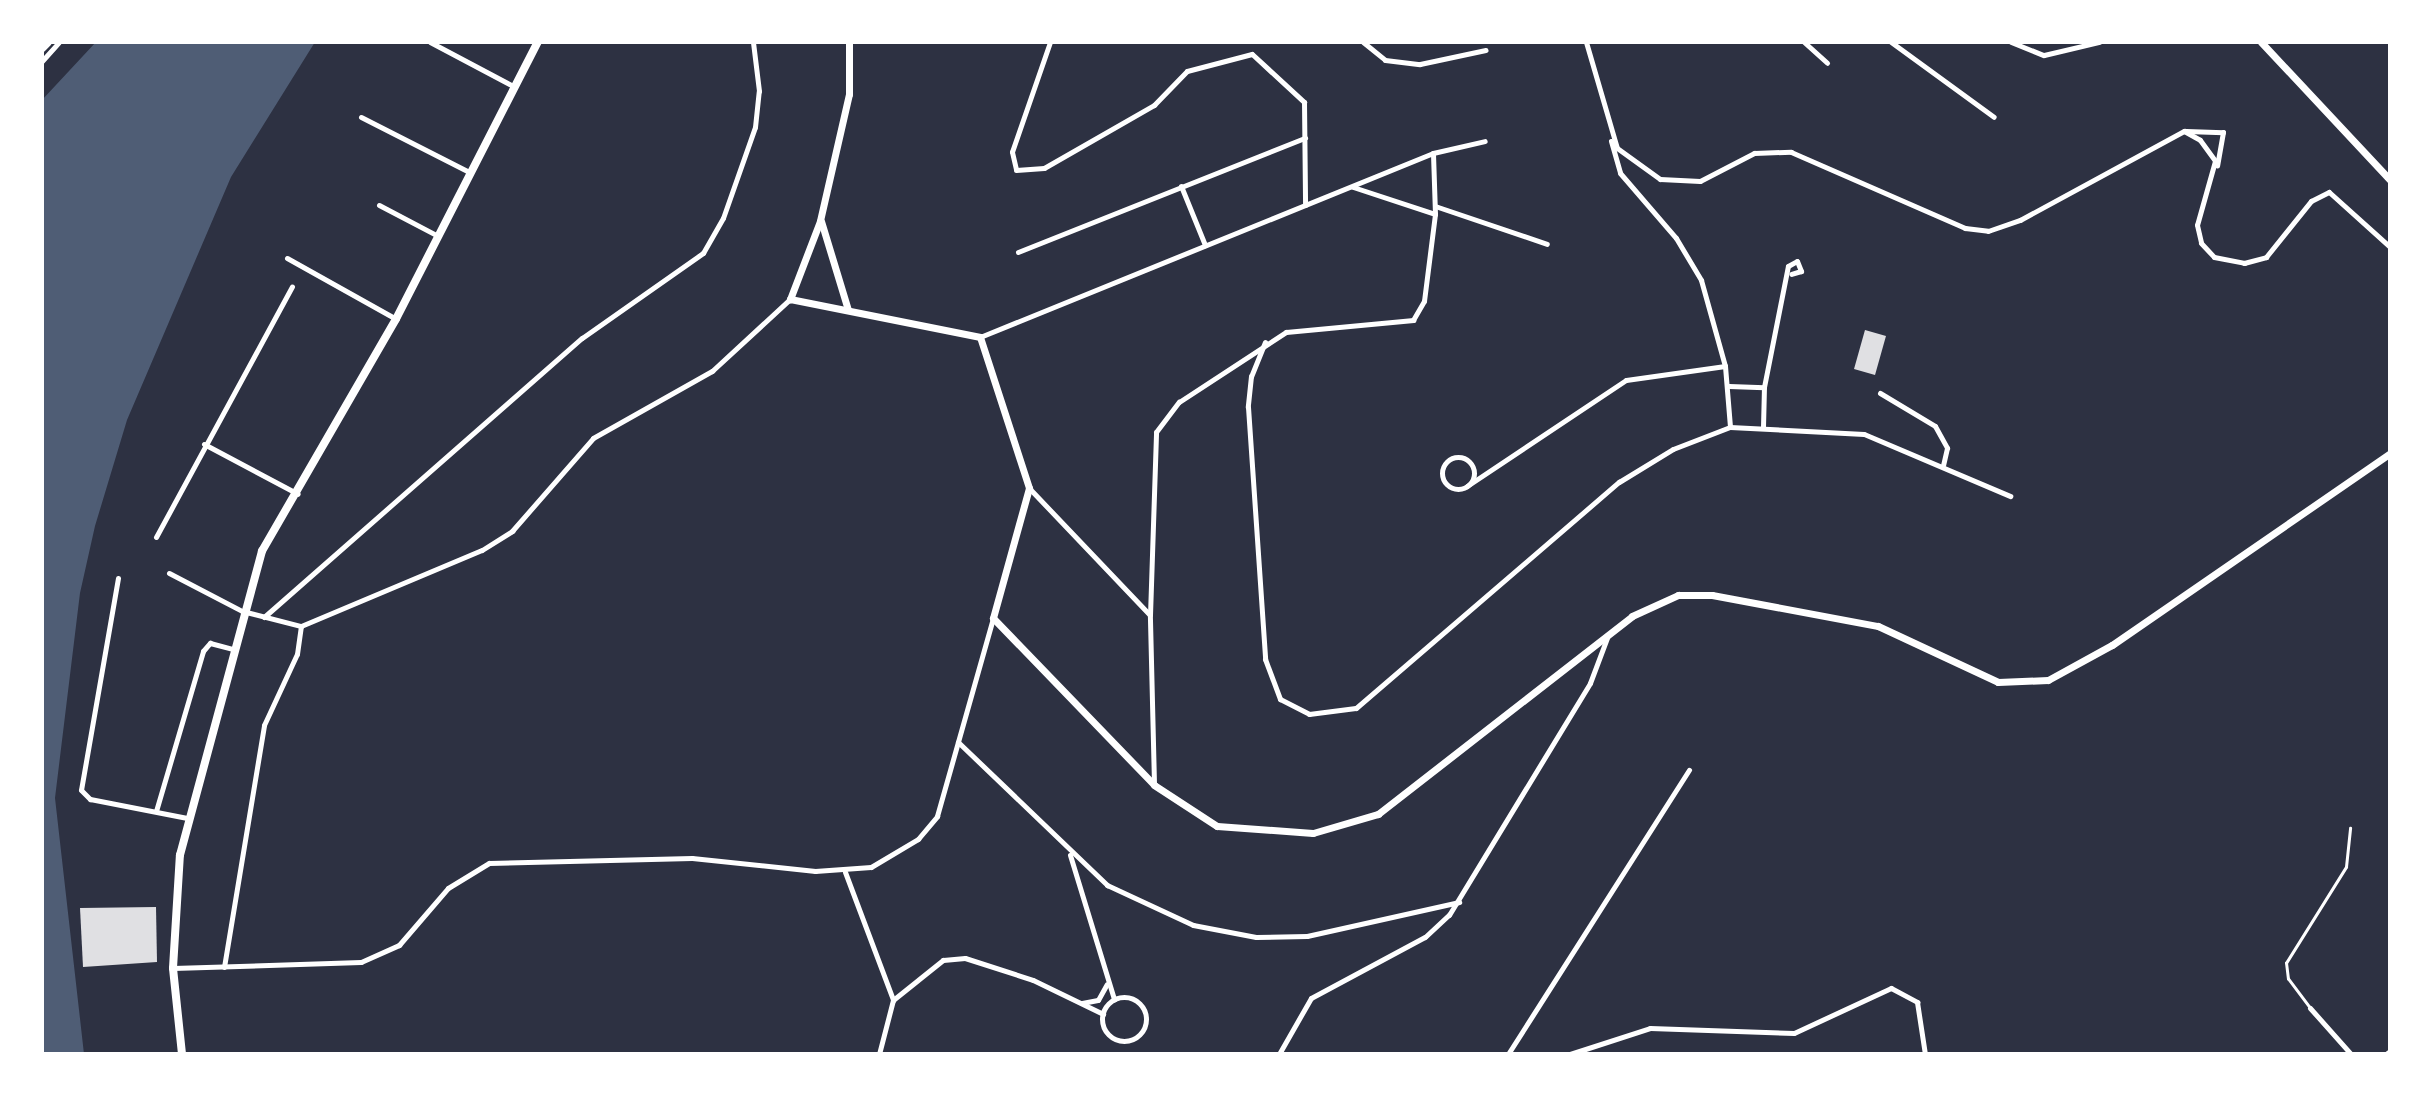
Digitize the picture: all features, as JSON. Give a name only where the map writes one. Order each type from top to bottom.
[{"type":"main road","points":[[182,1054],[173,968],[187,818],[242,611],[262,551],[298,494],[396,319],[538,42]]},
{"type":"street","points":[[42,48],[48,42]]},
{"type":"street","points":[[42,61],[59,42]]},
{"type":"street","points":[[430,42],[516,87]]},
{"type":"street","points":[[264,617],[572,346],[696,261],[723,218],[755,127],[759,91],[753,42]]},
{"type":"street","points":[[169,573],[242,611],[302,626],[496,544],[593,438],[712,371],[790,299],[820,221],[849,94],[849,42]]},
{"type":"street","points":[[1050,42],[1012,152],[1016,170],[1044,168],[1154,105],[1181,74],[1246,55],[1263,58],[1300,94],[1305,138],[1306,205]]},
{"type":"street","points":[[1363,42],[1385,60],[1420,64],[1486,51]]},
{"type":"street","points":[[1586,42],[1626,181],[1687,254],[1709,303],[1729,386],[1730,427]]},
{"type":"street","points":[[1804,42],[1827,63]]},
{"type":"street","points":[[1891,42],[1994,117]]},
{"type":"street","points":[[2011,42],[2044,55],[2099,42]]},
{"type":"street","points":[[2261,42],[2390,180]]},
{"type":"street","points":[[361,117],[471,173]]},
{"type":"street","points":[[1607,122],[1624,157],[1634,166],[1660,179],[1695,182],[1754,153],[1797,153],[1965,228],[1988,231],[2184,131],[2223,132],[2197,225],[2204,248],[2218,259],[2244,263],[2266,257],[2311,201],[2329,192],[2390,247]]},
{"type":"street","points":[[2184,131],[2211,152],[2213,175]]},
{"type":"street","points":[[1018,251],[1305,138]]},
{"type":"street","points":[[790,299],[980,337],[1433,153],[1485,141]]},
{"type":"street","points":[[1154,785],[1150,615],[1156,432],[1179,402],[1265,342],[1306,327],[1391,327],[1413,320],[1423,300],[1435,215],[1433,153]]},
{"type":"street","points":[[1626,181],[1625,167],[1634,166]]},
{"type":"street","points":[[1181,186],[1205,245]]},
{"type":"street","points":[[1353,187],[1435,215]]},
{"type":"street","points":[[379,205],[438,236]]},
{"type":"street","points":[[1435,206],[1547,244]]},
{"type":"street","points":[[820,221],[848,310]]},
{"type":"street","points":[[287,258],[396,319]]},
{"type":"street","points":[[1763,426],[1764,387],[1791,274]]},
{"type":"street","points":[[156,537],[204,444],[292,287]]},
{"type":"street","points":[[980,337],[1029,488],[1150,615]]},
{"type":"street","points":[[1265,342],[1251,376],[1248,407],[1265,659],[1280,699],[1308,714],[1356,708],[1619,482],[1673,449],[1730,427],[1763,426],[1849,431],[1943,465],[2010,496]]},
{"type":"street","points":[[1467,486],[1472,465],[1461,457],[1448,459],[1444,482],[1457,489],[1467,486],[1626,380],[1725,366]]},
{"type":"street","points":[[1729,386],[1764,387]]},
{"type":"street","points":[[1880,393],[1935,426],[1947,448],[1943,465]]},
{"type":"street","points":[[204,444],[298,494]]},
{"type":"street","points":[[993,618],[1154,785],[1190,814],[1233,830],[1312,833],[1357,822],[1395,805],[1651,603],[1694,593],[1904,633],[2004,683],[2048,680],[2112,645],[2390,453]]},
{"type":"street","points":[[173,968],[371,959],[406,939],[448,888],[489,863],[692,858],[845,872],[871,867],[918,839],[941,806],[1029,488]]},
{"type":"street","points":[[118,578],[80,787],[88,798],[187,818]]},
{"type":"street","points":[[224,967],[264,725],[298,654],[302,626]]},
{"type":"street","points":[[1279,1054],[1311,998],[1426,937],[1459,902],[1590,683],[1608,635]]},
{"type":"street","points":[[156,811],[203,651],[210,643],[232,649]]},
{"type":"street","points":[[958,742],[1070,855],[1137,904],[1193,925],[1256,937],[1335,933],[1459,902]]},
{"type":"street","points":[[1508,1054],[1689,771]]},
{"type":"street","points":[[1070,855],[1114,999]]},
{"type":"street","points":[[845,872],[893,1000],[879,1054]]},
{"type":"street","points":[[893,1000],[934,966],[958,957],[993,964],[1103,1014],[1113,1038],[1127,1041],[1142,1032],[1141,1005],[1129,997],[1114,999],[1103,1014]]},
{"type":"street","points":[[1081,1003],[1104,995],[1107,978]]},
{"type":"street","points":[[1570,1054],[1650,1028],[1794,1033],[1891,988],[1917,1002],[1925,1054]]},
{"type":"street","points":[[2309,1008],[2351,1054]]},
{"type":"lane","points":[[2309,1008],[2288,979],[2286,963],[2346,867],[2350,828]]},
{"type":"water","points":[[96,42],[315,42],[231,177],[127,420],[95,526],[80,593],[55,798],[84,1054],[42,1054],[42,100]]},
{"type":"building","points":[[1865,330],[1886,336],[1875,375],[1854,369]]},
{"type":"building","points":[[156,907],[157,962],[83,967],[80,908]]}]
